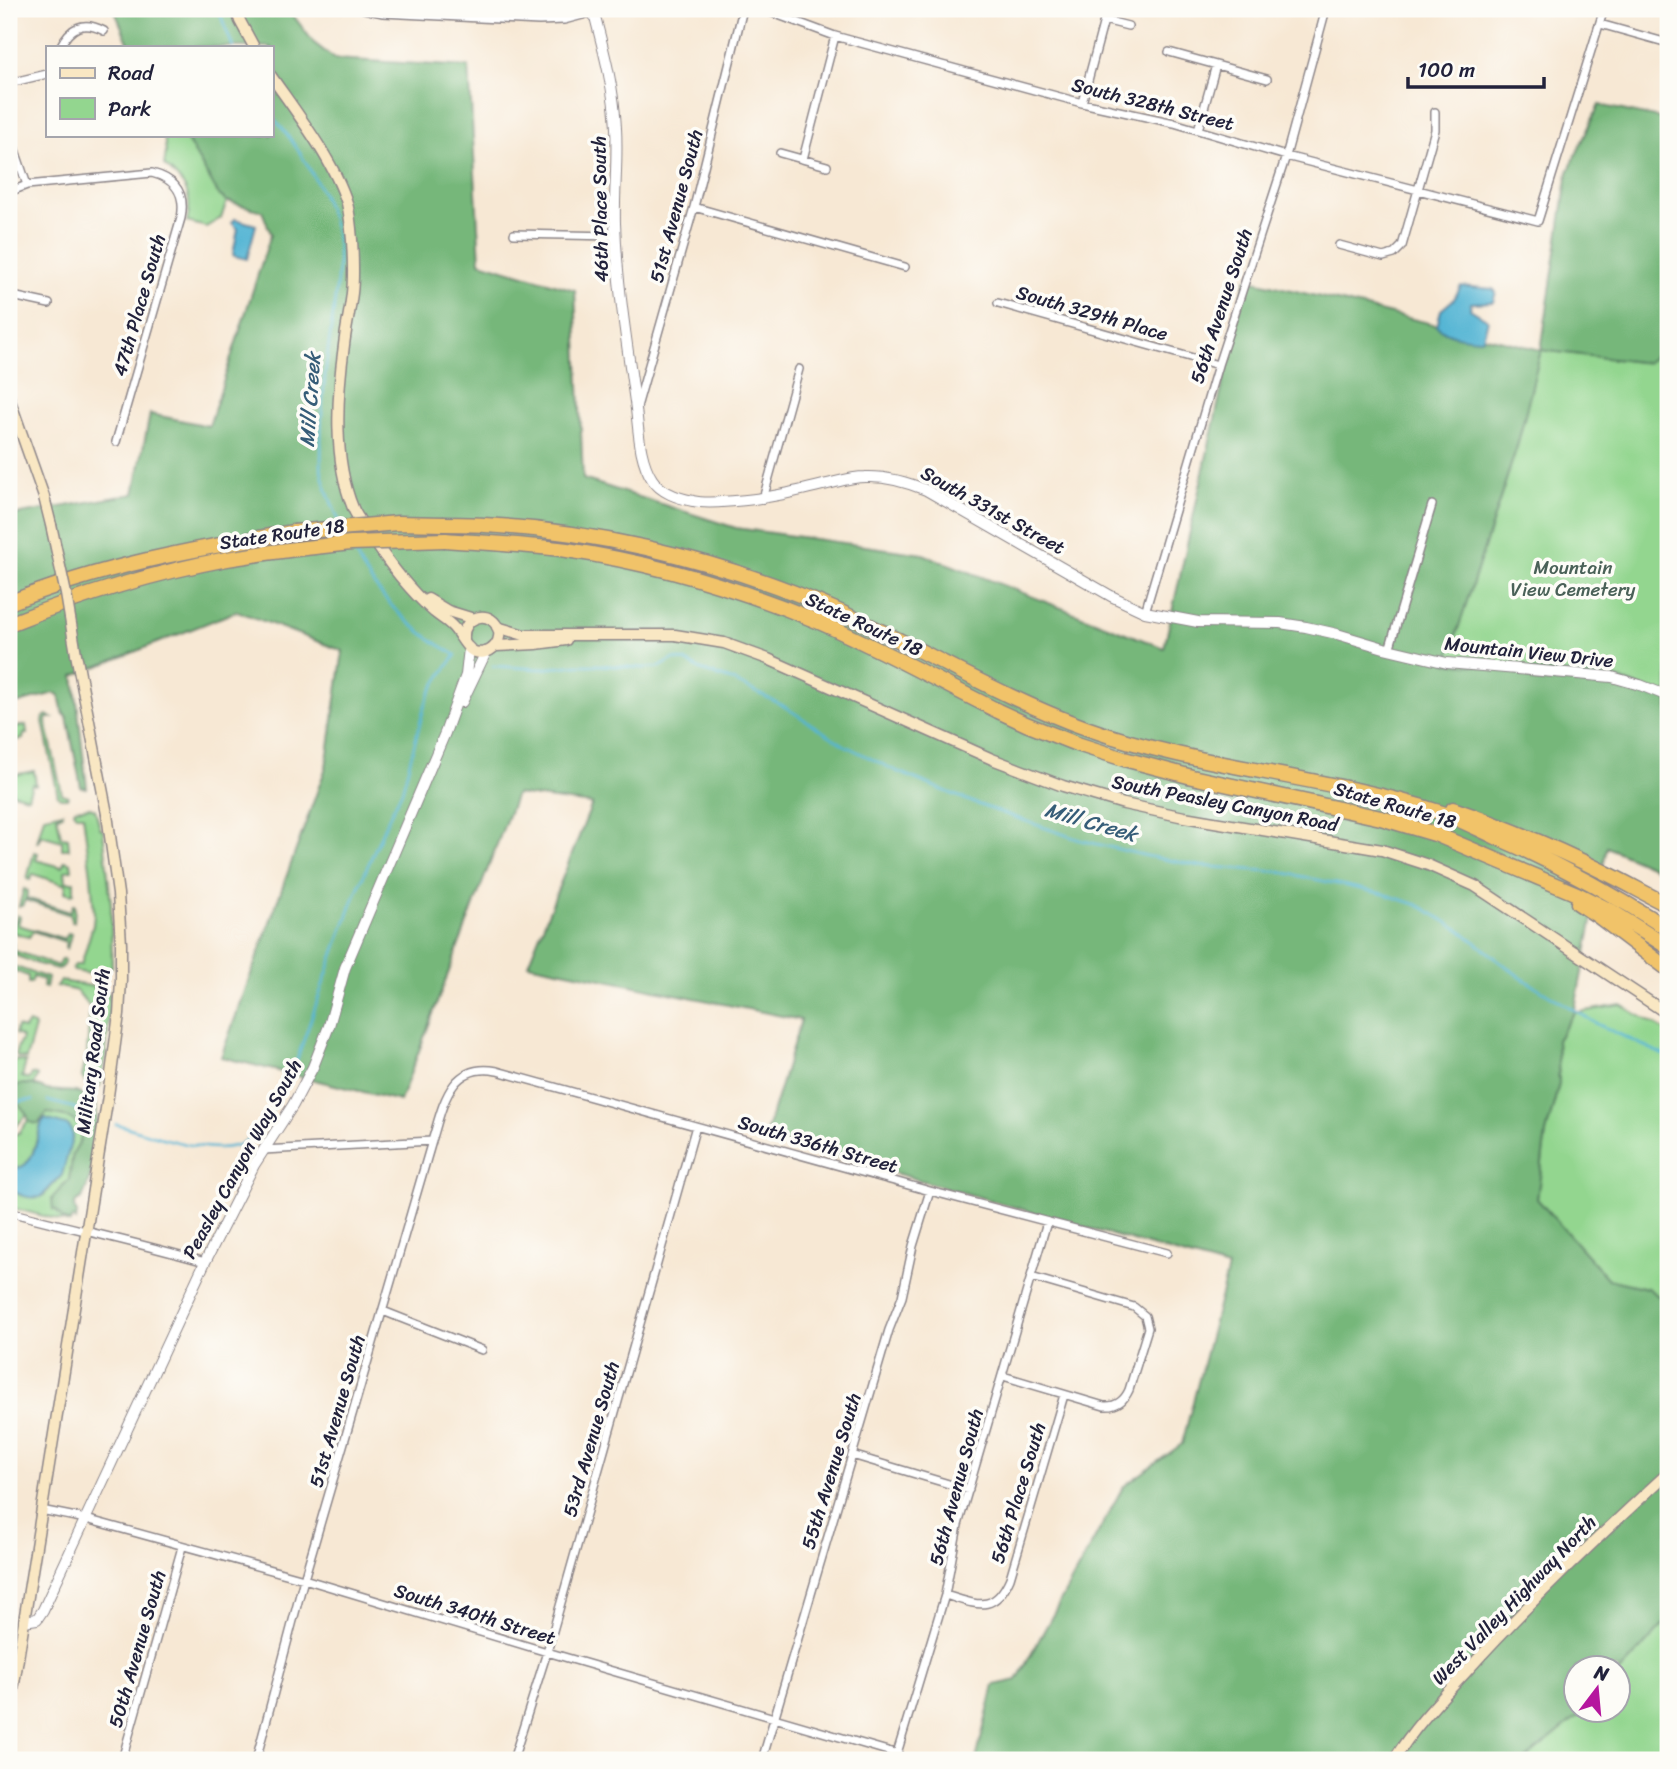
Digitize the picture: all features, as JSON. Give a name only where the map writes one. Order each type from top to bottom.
[{"type":"highway","name":"State Route 18","points":[[9,603],[136,562],[294,532],[398,523],[469,524],[630,544],[707,564],[785,589],[839,611],[1019,700],[1087,728],[1186,755],[1334,785],[1443,814],[1572,873],[1668,929]]},
{"type":"highway","name":"State Route 18","points":[[9,624],[147,578],[226,559],[296,549],[351,543],[445,540],[511,544],[604,556],[691,577],[815,620],[1026,724],[1074,743],[1158,769],[1381,818],[1435,834],[1577,894],[1611,911],[1668,947]]},
{"type":"highway","points":[[1334,785],[1364,785],[1408,795],[1498,824],[1595,867],[1668,905]]},
{"type":"highway","points":[[1541,879],[1598,916],[1668,969]]},
{"type":"main road","points":[[236,9],[253,46]]},
{"type":"main road","points":[[273,79],[319,146],[347,204],[351,227],[353,291],[339,384],[340,451],[354,509],[390,564],[426,604],[451,625],[466,644],[477,652],[491,649],[499,637],[498,627],[490,619],[474,619],[465,628],[466,644]]},
{"type":"main road","name":"Military Road South","points":[[9,398],[51,525],[66,594],[75,654],[107,814],[118,894],[121,944],[120,1003],[115,1049],[9,1715]]},
{"type":"main road","points":[[390,564],[439,606],[474,619]]},
{"type":"main road","name":"South Peasley Canyon Road","points":[[498,627],[524,635],[675,635],[723,643],[768,659],[992,760],[1063,786],[1124,804],[1184,817],[1382,850],[1428,865],[1475,886],[1668,1014]]},
{"type":"main road","name":"South Peasley Canyon Road","points":[[491,649],[593,635]]},
{"type":"main road","name":"West Valley Highway North","points":[[1394,1760],[1430,1711],[1502,1632],[1668,1473]]},
{"type":"street","points":[[364,9],[383,13],[539,21],[564,20],[594,10]]},
{"type":"street","name":"51st Avenue South","points":[[636,410],[694,207],[743,9]]},
{"type":"street","name":"South 328th Street","points":[[762,9],[835,36],[1082,103],[1198,130],[1286,156],[1538,220],[1600,24]]},
{"type":"street","points":[[1082,103],[1107,9]]},
{"type":"street","name":"56th Avenue South","points":[[1145,612],[1218,365],[1286,156],[1326,9]]},
{"type":"street","points":[[1604,9],[1600,24],[1668,43]]},
{"type":"street","name":"46th Place South","points":[[594,10],[603,43],[617,130],[617,273],[636,410]]},
{"type":"street","points":[[1104,20],[1128,26]]},
{"type":"street","points":[[61,46],[70,32],[78,27],[90,26],[104,31]]},
{"type":"street","points":[[803,159],[835,36]]},
{"type":"street","points":[[1169,52],[1267,79]]},
{"type":"street","points":[[1198,130],[1216,65]]},
{"type":"street","points":[[9,83],[46,74]]},
{"type":"street","points":[[1339,245],[1383,257],[1394,254],[1402,246],[1435,130],[1435,112]]},
{"type":"street","points":[[9,192],[27,186],[13,144]]},
{"type":"street","points":[[780,153],[827,166]]},
{"type":"street","name":"47th Place South","points":[[27,186],[152,173],[169,179],[181,198],[182,211],[116,442]]},
{"type":"street","points":[[694,207],[905,267]]},
{"type":"street","points":[[514,234],[615,236]]},
{"type":"street","points":[[9,299],[17,297],[49,303]]},
{"type":"street","name":"South 329th Place","points":[[999,303],[1218,365]]},
{"type":"street","points":[[763,499],[799,369]]},
{"type":"street","name":"South 331st Street","points":[[636,410],[638,437],[652,480],[677,498],[697,502],[763,499],[863,477],[885,477],[909,482],[1111,596],[1145,612],[1198,622],[1280,623],[1337,634],[1386,649]]},
{"type":"street","points":[[1386,649],[1432,505]]},
{"type":"street","name":"Peasley Canyon Way South","points":[[24,1621],[37,1619],[40,1615],[205,1262],[262,1150],[287,1114],[313,1067],[329,1026],[345,968],[445,733],[466,675],[466,644]]},
{"type":"street","name":"Peasley Canyon Way South","points":[[445,733],[477,668],[491,649]]},
{"type":"street","name":"Mountain View Drive","points":[[1386,649],[1447,663],[1612,677],[1668,696]]},
{"type":"street","name":"South 336th Street","points":[[461,1076],[486,1069],[497,1071],[930,1191],[1167,1253]]},
{"type":"street","name":"51st Avenue South","points":[[257,1760],[304,1579],[432,1141],[447,1094],[461,1076]]},
{"type":"street","name":"53rd Avenue South","points":[[513,1760],[547,1652],[696,1126]]},
{"type":"street","points":[[262,1150],[432,1141]]},
{"type":"street","name":"55th Avenue South","points":[[762,1760],[889,1330],[902,1297],[913,1246],[930,1191]]},
{"type":"street","points":[[9,1212],[147,1245],[205,1262]]},
{"type":"street","name":"56th Avenue South","points":[[896,1757],[945,1595],[958,1525],[1047,1222]]},
{"type":"street","points":[[1003,1376],[1110,1407],[1127,1395],[1148,1328],[1145,1316],[1129,1305],[1031,1277]]},
{"type":"street","points":[[383,1311],[482,1350]]},
{"type":"street","name":"56th Place South","points":[[945,1595],[979,1605],[992,1603],[1006,1586],[1064,1395]]},
{"type":"street","points":[[852,1455],[969,1490]]},
{"type":"street","name":"South 340th Street","points":[[41,1510],[304,1579],[774,1718],[896,1757]]},
{"type":"street","name":"50th Avenue South","points":[[122,1760],[182,1547]]},
{"type":"green space","points":[[114,9],[290,9],[314,43],[335,59],[469,67],[480,262],[575,290],[583,479],[736,528],[923,554],[1164,648],[1246,279],[1541,350],[1518,443],[1447,663],[1612,677],[1668,696],[1668,874],[1607,847],[1574,1013],[1557,1040],[1559,1084],[1546,1133],[1537,1199],[1608,1279],[1647,1288],[1668,1303],[1668,1620],[1632,1659],[1632,1654],[1562,1654],[1562,1724],[1569,1724],[1524,1760],[976,1760],[994,1685],[1017,1680],[1123,1487],[1182,1444],[1228,1268],[765,1136],[801,1020],[528,964],[592,804],[516,794],[400,1101],[221,1057],[326,767],[343,651],[237,611],[74,676],[87,788],[81,787],[67,717],[63,713],[59,695],[54,693],[9,706],[9,516],[134,494],[150,414],[209,426],[271,234],[262,211],[227,201],[219,195],[185,136],[273,136],[273,46],[130,46]]},
{"type":"green space","points":[[1599,105],[1668,120],[1668,345],[1647,363],[1541,350],[1568,172]]},
{"type":"green space","points":[[164,136],[185,136],[219,195],[227,201],[221,218],[206,227],[187,222],[189,204],[186,189],[164,165]]},
{"type":"green space","name":"Mountain View Cemetery","points":[[1668,345],[1668,696],[1447,663],[1518,443],[1541,350],[1647,363]]},
{"type":"green space","points":[[47,715],[52,718],[47,718],[46,721],[62,794],[68,796],[67,798],[58,796],[43,721]]},
{"type":"green space","points":[[26,725],[27,734],[24,734],[23,739],[15,740],[13,746],[9,747],[9,736],[15,727]]},
{"type":"green space","points":[[34,771],[36,785],[32,784],[28,797],[12,793],[9,789],[9,776]]},
{"type":"green space","points":[[90,807],[95,809],[103,830],[111,904],[112,966],[104,973],[94,974],[72,969],[75,965],[81,965],[93,925],[91,875],[83,815],[76,815],[74,811]]},
{"type":"green space","points":[[63,812],[57,816],[61,837],[68,838],[69,849],[62,849],[62,841],[41,835],[37,842],[44,816]]},
{"type":"green space","points":[[34,852],[38,853],[36,860],[62,867],[65,861],[71,863],[72,870],[65,871],[66,882],[74,882],[74,893],[65,892],[66,885],[33,874],[30,880],[27,879]]},
{"type":"green space","points":[[24,889],[28,891],[26,898],[70,912],[75,905],[74,922],[71,922],[71,915],[25,900],[22,906],[19,906]]},
{"type":"green space","points":[[17,915],[20,917],[18,925],[65,939],[68,933],[71,934],[67,949],[66,942],[33,931],[29,937],[12,932]]},
{"type":"green space","points":[[9,942],[13,944],[12,950],[58,966],[61,959],[64,959],[64,964],[58,969],[9,953]]},
{"type":"green space","points":[[9,965],[48,978],[46,988],[43,987],[44,980],[33,977],[31,983],[28,983],[28,976],[9,969]]},
{"type":"green space","points":[[61,981],[102,988],[109,993],[105,1062],[100,1086],[86,1083],[82,1077],[87,1054],[90,1007],[77,991],[56,986]]},
{"type":"green space","points":[[1621,1005],[1668,1032],[1668,1303],[1647,1288],[1608,1280],[1537,1199],[1546,1133],[1559,1084],[1557,1040],[1574,1013]]},
{"type":"green space","points":[[28,1023],[35,1027],[26,1059],[17,1057],[22,1038],[15,1034],[17,1027],[24,1029]]},
{"type":"green space","points":[[16,1060],[26,1062],[22,1077],[30,1079],[32,1074],[38,1076],[34,1085],[24,1084],[17,1103],[28,1114],[16,1126],[9,1128],[9,1083]]},
{"type":"green space","points":[[24,1084],[47,1090],[76,1092],[96,1103],[96,1139],[92,1165],[82,1199],[76,1202],[74,1208],[77,1213],[76,1221],[72,1218],[70,1223],[53,1210],[52,1198],[69,1180],[73,1153],[80,1141],[82,1129],[71,1119],[52,1113],[47,1113],[38,1124],[29,1122],[12,1096],[15,1086]]},
{"type":"green space","points":[[47,1112],[72,1118],[82,1129],[80,1141],[73,1153],[69,1180],[61,1187],[56,1210],[70,1223],[9,1207],[9,1136],[19,1133],[29,1119],[30,1122],[38,1124]],"holes":[[[45,1119],[62,1175],[43,1196],[10,1181],[14,1168],[24,1167],[32,1155]]]},
{"type":"green space","points":[[1668,1620],[1668,1760],[1524,1760],[1569,1724],[1632,1724],[1632,1659]]},
{"type":"water","points":[[235,219],[256,225],[247,259],[233,254],[238,229],[232,223]]},
{"type":"water","points":[[1461,286],[1493,289],[1496,292],[1493,302],[1471,303],[1470,309],[1488,320],[1481,339],[1452,335],[1437,326],[1441,310],[1454,299]]},
{"type":"water","points":[[45,1119],[69,1126],[73,1135],[62,1175],[41,1197],[32,1198],[16,1193],[9,1187],[11,1172],[14,1168],[26,1164],[30,1158]]},
{"type":"waterway","name":"Mill Creek","points":[[218,9],[233,46]]},
{"type":"waterway","name":"Mill Creek","points":[[273,118],[301,154],[318,184],[331,215],[337,240],[338,272],[323,394],[321,462],[326,487],[340,523]]},
{"type":"waterway","points":[[293,1071],[355,896],[402,791],[424,708],[438,680],[456,655],[424,635],[395,610],[371,581],[352,548]]},
{"type":"waterway","name":"Mill Creek","points":[[493,666],[541,669],[598,665],[644,668],[660,667],[674,659],[685,661],[782,705],[844,745],[896,771],[977,804],[1080,840],[1200,866],[1281,872],[1384,894],[1418,905],[1460,930],[1520,977],[1597,1024],[1668,1057]]},
{"type":"waterway","points":[[9,1105],[33,1100]]},
{"type":"waterway","points":[[48,1101],[93,1115]]},
{"type":"waterway","points":[[116,1124],[181,1143],[216,1148],[232,1147],[252,1135],[273,1109]]}]
